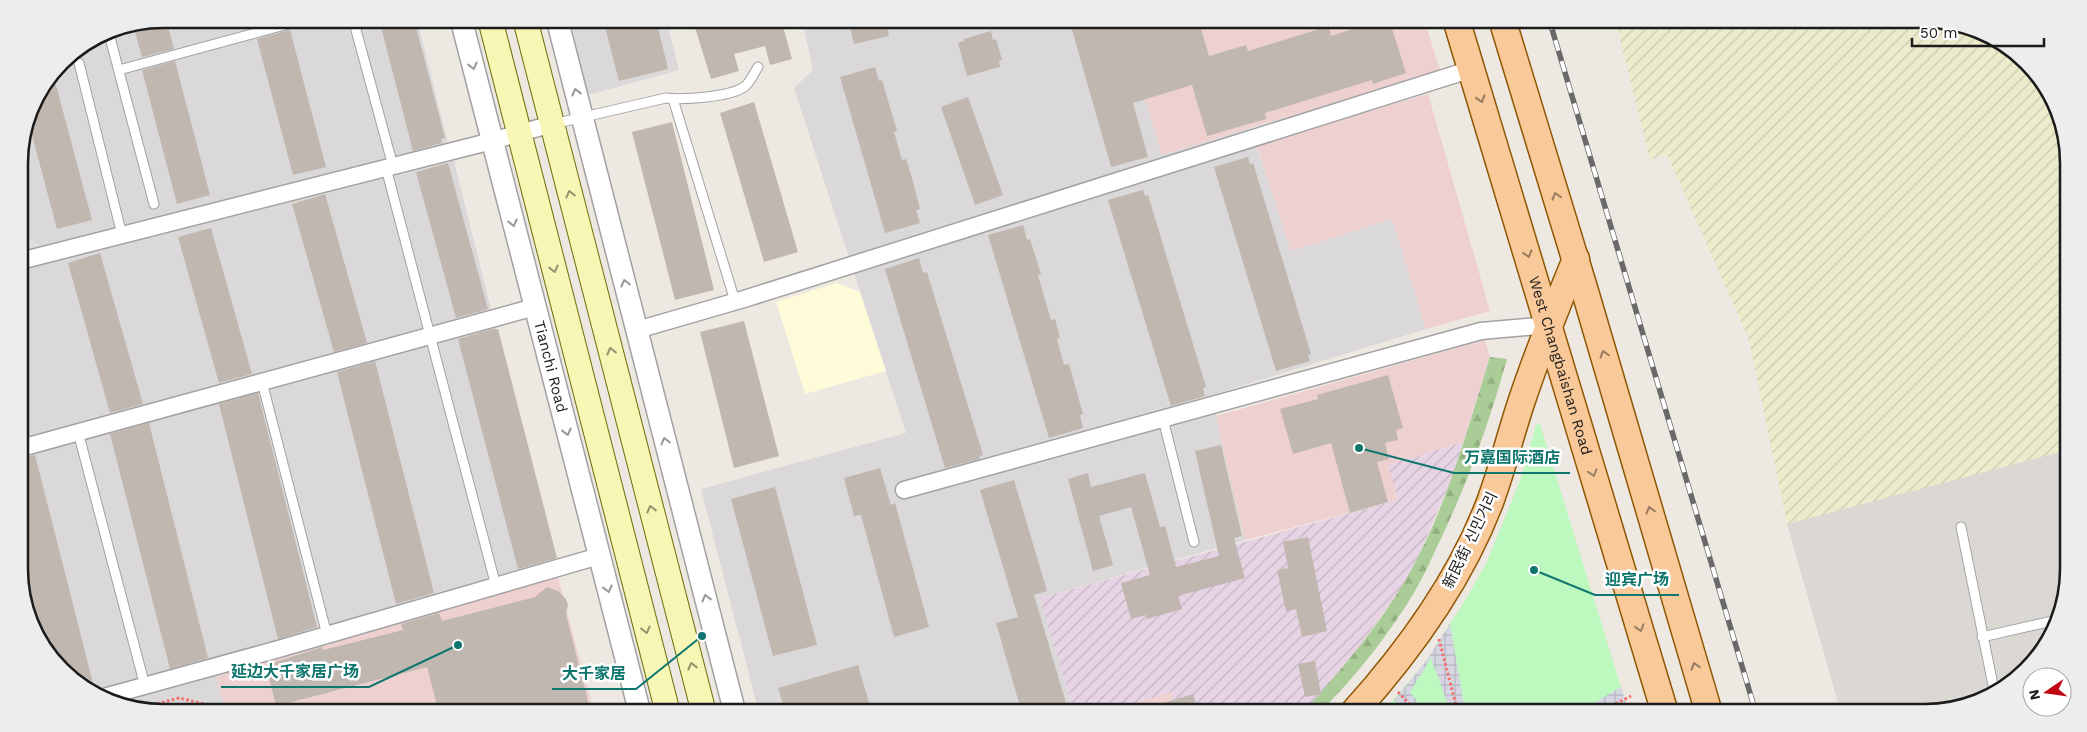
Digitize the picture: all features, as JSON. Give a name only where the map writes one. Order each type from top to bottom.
[{"type":"main road","name":"Tianchi Road","points":[[492,28],[666,704]]},
{"type":"main road","points":[[527,28],[702,704]]},
{"type":"main road","name":"West Changbaishan Road","points":[[1459,28],[1662,704]]},
{"type":"main road","points":[[1505,28],[1576,259],[1706,704]]},
{"type":"main road","name":"新民街 신민거리","points":[[1361,704],[1418,635],[1449,585],[1471,543],[1490,502],[1522,399],[1576,259]]},
{"type":"street","name":"Tianchi Road","points":[[463,28],[638,704]]},
{"type":"street","points":[[559,28],[733,704]]},
{"type":"street","points":[[637,330],[735,302],[1472,69]]},
{"type":"street","points":[[28,259],[552,124]]},
{"type":"street","points":[[28,446],[535,306]]},
{"type":"street","points":[[904,490],[1481,331],[1549,326]]},
{"type":"street","points":[[113,695],[328,635],[599,556]]},
{"type":"lane","points":[[119,70],[274,28]]},
{"type":"lane","points":[[355,28],[430,335],[496,586]]},
{"type":"lane","points":[[110,38],[154,204]]},
{"type":"lane","points":[[79,63],[122,235]]},
{"type":"lane","points":[[552,124],[666,98],[697,99],[744,87],[758,67]]},
{"type":"lane","points":[[673,99],[735,302]]},
{"type":"lane","points":[[262,382],[328,635]]},
{"type":"lane","points":[[1163,419],[1194,542]]},
{"type":"lane","points":[[78,432],[145,686]]},
{"type":"lane","points":[[1960,527],[1993,685]]},
{"type":"lane","points":[[1982,637],[2049,622]]},
{"type":"path","points":[[1439,638],[1456,704]]},
{"type":"path","points":[[1398,692],[1409,704]]},
{"type":"path","points":[[1615,704],[1631,696]]},
{"type":"path","points":[[161,703],[179,698],[204,704]]},
{"type":"shaded area","points":[[163,28],[419,28],[448,144],[152,221],[157,236],[454,161],[558,577],[217,677],[224,704],[145,703],[119,697],[103,691],[88,682],[61,658],[41,629],[35,613],[30,596],[28,569],[28,154],[32,128],[41,103],[55,80],[67,67],[80,55],[103,41],[128,32]]},
{"type":"shaded area","points":[[572,28],[668,28],[679,70],[588,95]]},
{"type":"shaded area","points":[[804,28],[1124,28],[1162,155],[1250,128],[1292,251],[1392,218],[1426,329],[1212,395],[1245,540],[1040,598],[1071,704],[757,704],[701,489],[906,433],[794,88],[813,70]]},
{"type":"shaded area","points":[[1124,28],[1427,28],[1440,70],[1162,155]]},
{"type":"shaded area","points":[[1428,94],[1490,311],[1426,329],[1392,219],[1291,251],[1256,144]]},
{"type":"shaded area","points":[[28,235],[32,240],[44,247],[28,251]]},
{"type":"shaded area","points":[[836,283],[860,292],[886,371],[805,394],[776,302]]},
{"type":"shaded area","points":[[1485,340],[1490,357],[1463,442],[1389,465],[1398,500],[1245,540],[1216,416]]},
{"type":"shaded area","points":[[1463,442],[1457,466],[1419,555],[1400,590],[1345,666],[1311,704],[1174,704],[1171,692],[1132,704],[1071,704],[1040,598],[1398,500],[1388,465]]},
{"type":"shaded area","points":[[2060,449],[2060,569],[2057,596],[2046,629],[2026,658],[2007,677],[1992,686],[1976,694],[1951,702],[1933,704],[1838,704],[1787,524]]},
{"type":"shaded area","points":[[558,577],[592,704],[224,704],[217,677]]},
{"type":"shaded area","points":[[1450,624],[1464,704],[1448,704],[1431,658],[1410,692],[1419,704],[1398,704],[1394,700],[1424,664]]},
{"type":"shaded area","points":[[1621,687],[1626,704],[1592,704]]},
{"type":"shaded area","points":[[1171,692],[1174,704],[1132,704]]},
{"type":"green space","points":[[1617,28],[1942,29],[1968,35],[1984,41],[1999,50],[2026,74],[2037,88],[2049,111],[2058,145],[2060,163],[2060,452],[1787,524],[1749,340],[1667,154],[1650,160]]},
{"type":"green space","points":[[1490,357],[1507,359],[1485,431],[1467,478],[1448,524],[1415,591],[1394,624],[1346,685],[1328,704],[1310,704],[1368,635],[1408,576],[1441,507]]},
{"type":"green space","points":[[1540,424],[1626,704],[1390,704],[1424,664],[1486,564],[1521,478],[1536,425]]},
{"type":"building","points":[[168,28],[174,49],[142,57],[135,31]]},
{"type":"building","points":[[381,28],[416,28],[445,138],[441,139],[442,143],[413,151]]},
{"type":"building","points":[[605,28],[658,28],[668,69],[619,81]]},
{"type":"building","points":[[695,28],[783,28],[792,59],[770,65],[765,46],[734,54],[739,71],[711,79]]},
{"type":"building","points":[[850,28],[887,28],[889,36],[854,44]]},
{"type":"building","points":[[1072,28],[1201,28],[1209,56],[1246,45],[1248,51],[1323,28],[1329,28],[1331,36],[1355,28],[1392,28],[1406,73],[1373,84],[1372,80],[1265,113],[1266,119],[1207,136],[1192,85],[1133,103],[1148,157],[1111,167]]},
{"type":"building","points":[[290,30],[326,167],[293,175],[257,39]]},
{"type":"building","points":[[991,31],[993,40],[996,39],[1002,60],[999,61],[1000,67],[967,76],[958,43],[964,41],[964,39]]},
{"type":"building","points":[[175,61],[210,195],[177,204],[142,70]]},
{"type":"building","points":[[875,67],[879,81],[882,80],[897,131],[894,132],[902,160],[906,159],[920,209],[916,210],[920,223],[885,233],[840,77]]},
{"type":"building","points":[[56,85],[92,220],[57,229],[31,132],[41,103],[51,86]]},
{"type":"building","points":[[968,97],[1003,195],[975,205],[941,107]]},
{"type":"building","points":[[754,102],[798,252],[764,262],[720,113]]},
{"type":"building","points":[[672,122],[714,290],[675,300],[632,132]]},
{"type":"building","points":[[1248,157],[1250,164],[1253,163],[1311,354],[1308,355],[1310,361],[1276,371],[1214,167]]},
{"type":"building","points":[[448,163],[488,309],[456,318],[416,172]]},
{"type":"building","points":[[1143,190],[1145,196],[1148,195],[1206,387],[1203,388],[1205,396],[1171,406],[1108,200]]},
{"type":"building","points":[[325,194],[367,343],[334,352],[292,204]]},
{"type":"building","points":[[1023,225],[1027,240],[1030,239],[1041,274],[1038,275],[1051,320],[1055,319],[1060,338],[1057,339],[1064,365],[1069,364],[1083,414],[1080,415],[1083,428],[1049,438],[988,235]]},
{"type":"building","points":[[211,228],[252,374],[219,383],[178,237]]},
{"type":"building","points":[[100,253],[143,404],[110,413],[68,263]]},
{"type":"building","points":[[919,258],[923,273],[927,272],[983,455],[979,456],[980,459],[945,468],[885,269]]},
{"type":"building","points":[[744,321],[779,456],[734,468],[700,332]]},
{"type":"building","points":[[498,329],[557,558],[518,569],[458,339]]},
{"type":"building","points":[[375,361],[434,593],[396,604],[337,372]]},
{"type":"building","points":[[1388,375],[1403,428],[1396,430],[1398,440],[1385,443],[1389,459],[1377,462],[1388,502],[1350,513],[1331,443],[1293,454],[1280,409],[1318,399],[1317,395]]},
{"type":"building","points":[[258,393],[317,627],[278,639],[219,404]]},
{"type":"building","points":[[149,423],[208,658],[170,669],[110,434]]},
{"type":"building","points":[[1221,445],[1242,536],[1234,538],[1245,578],[1178,596],[1182,609],[1147,619],[1146,615],[1131,619],[1121,583],[1150,575],[1131,507],[1099,516],[1113,565],[1093,571],[1068,479],[1088,473],[1091,487],[1145,473],[1160,527],[1165,526],[1176,567],[1219,556],[1195,451]]},
{"type":"building","points":[[35,455],[94,685],[74,671],[50,644],[41,629],[30,596],[28,569],[28,456]]},
{"type":"building","points":[[880,468],[891,505],[895,503],[929,627],[894,637],[861,515],[854,516],[844,478]]},
{"type":"building","points":[[1014,480],[1047,591],[1034,595],[1066,704],[1019,704],[996,623],[1018,617],[980,490]]},
{"type":"building","points":[[775,487],[817,645],[773,656],[731,499]]},
{"type":"building","points":[[1308,537],[1327,631],[1302,637],[1296,609],[1286,611],[1277,570],[1288,568],[1283,542]]},
{"type":"building","points":[[547,587],[558,591],[566,599],[568,605],[566,614],[589,704],[437,704],[427,667],[284,704],[276,704],[266,665],[322,647],[323,650],[403,630],[401,624],[439,613],[442,621],[535,597]]},
{"type":"building","points":[[1315,661],[1321,694],[1305,697],[1298,664]]},
{"type":"building","points":[[858,665],[869,704],[783,704],[778,688]]},
{"type":"building","points":[[1193,694],[1196,704],[1160,704]]},
{"type":"railway","points":[[1552,28],[1753,704]]},
{"type":"place","name":"万嘉国际酒店","points":[[1359,448]]},
{"type":"place","name":"迎宾广场","points":[[1534,570]]},
{"type":"place","name":"大千家居","points":[[702,636]]},
{"type":"place","name":"延边大千家居广场","points":[[458,645]]}]
